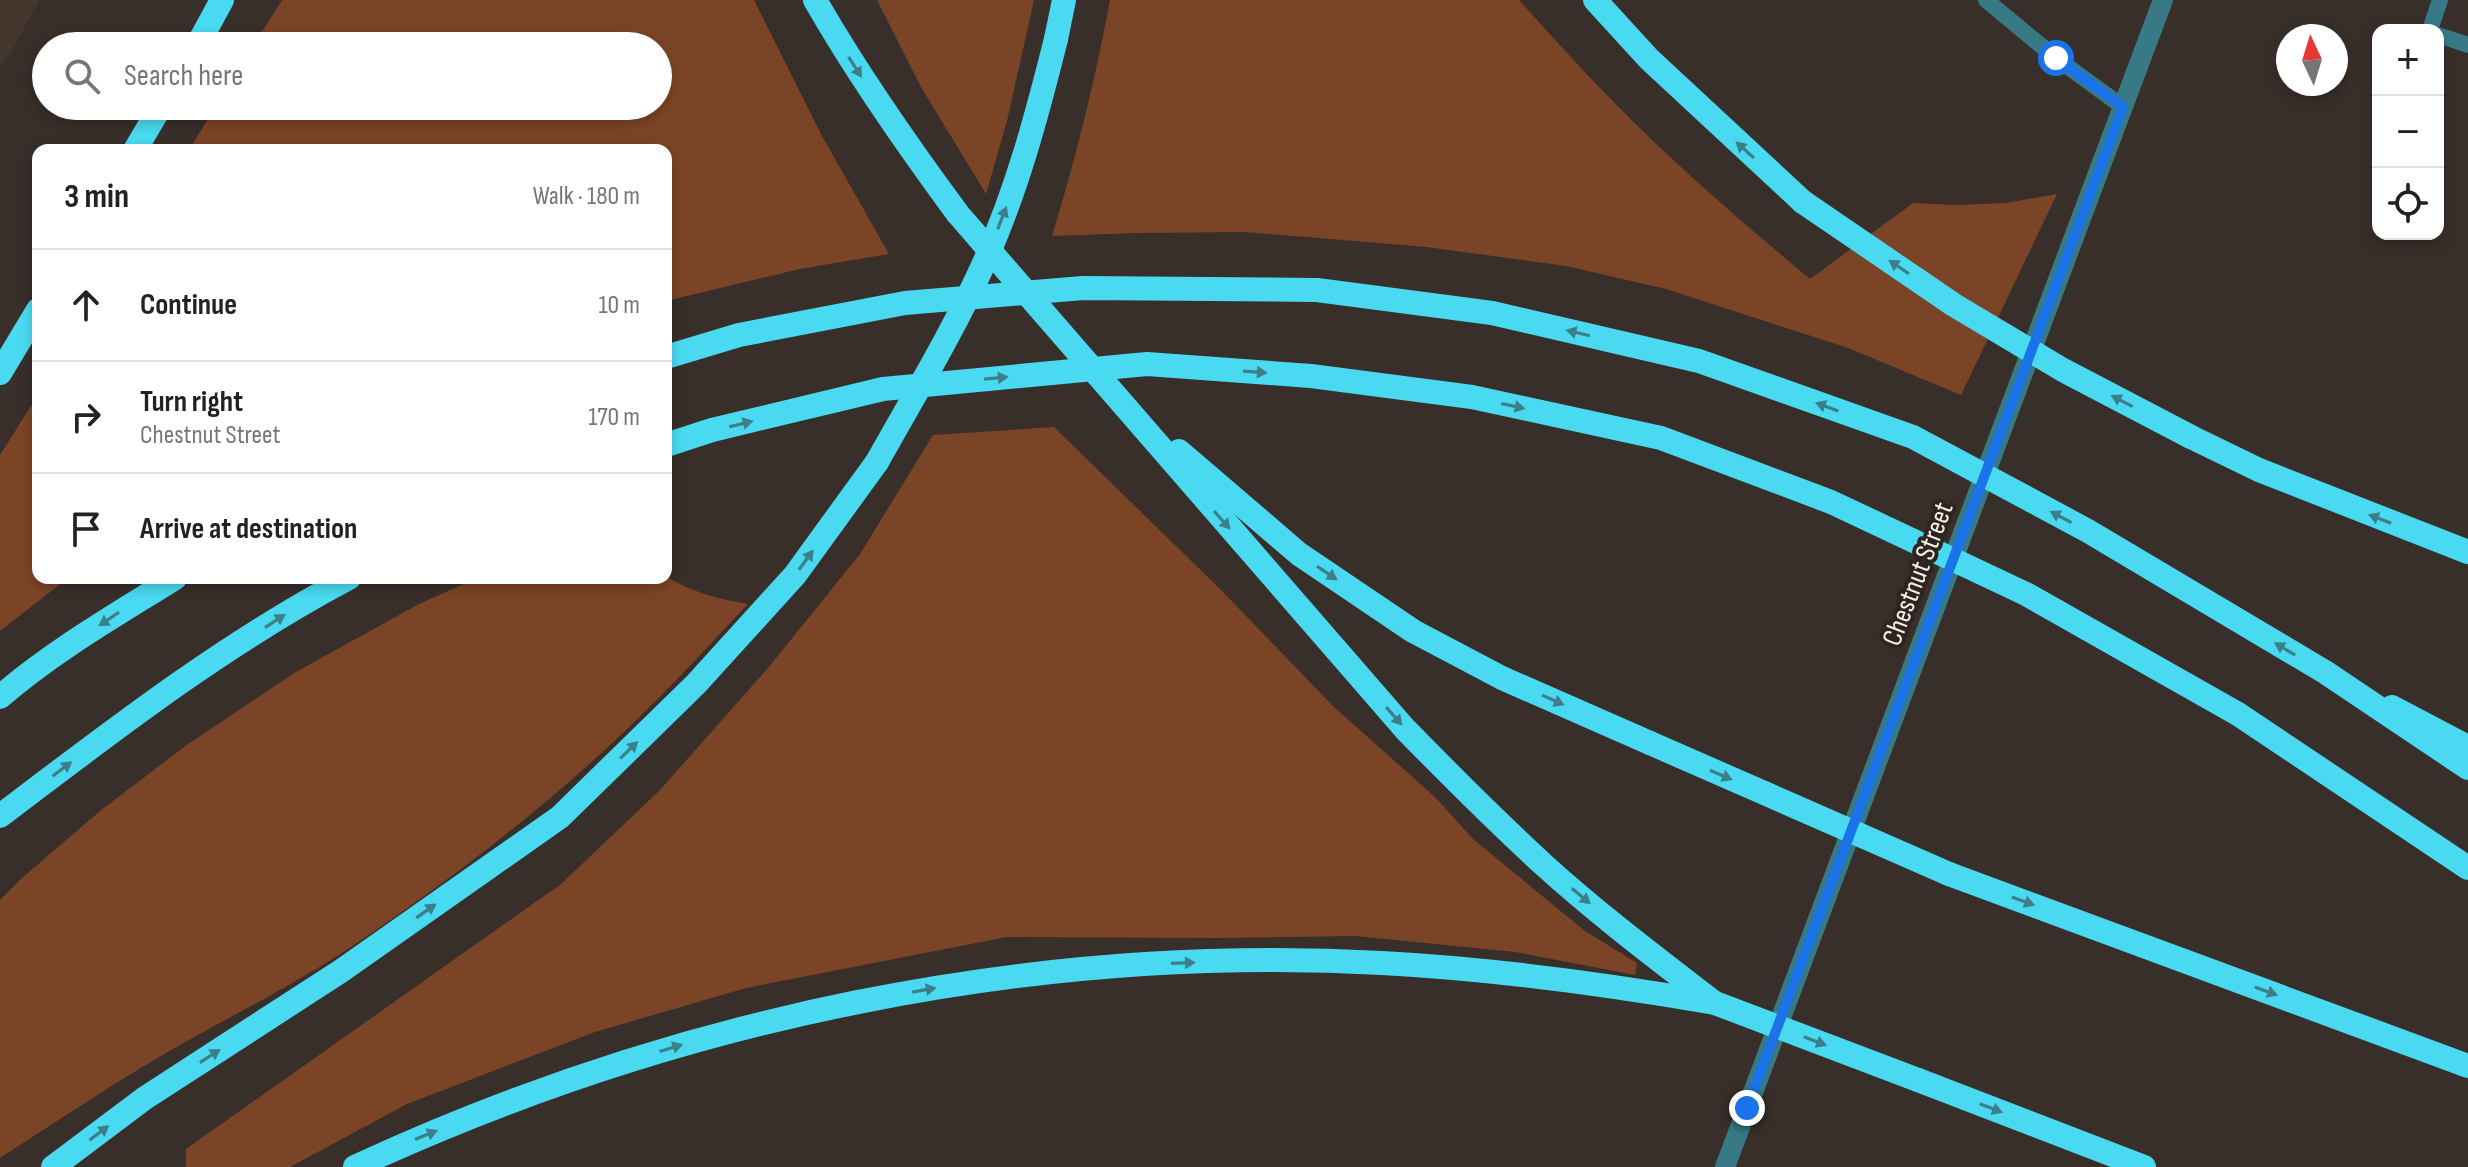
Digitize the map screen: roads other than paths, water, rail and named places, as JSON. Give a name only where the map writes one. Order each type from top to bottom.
[{"type":"highway","points":[[205,32],[222,0]]},
{"type":"highway","points":[[815,0],[900,136],[958,214],[1405,729],[1546,867],[1715,1003]]},
{"type":"highway","points":[[53,1167],[145,1098],[341,971],[560,817],[696,684],[795,575],[877,462],[984,262],[1025,154],[1064,0]]},
{"type":"highway","points":[[1595,0],[1649,59],[1803,202],[1954,305],[2063,370],[2259,470],[2460,550]]},
{"type":"highway","points":[[139,144],[153,120]]},
{"type":"highway","points":[[672,355],[739,335],[905,303],[1083,288],[1317,290],[1492,313],[1699,361],[1913,437],[2088,531],[2325,672],[2468,747]]},
{"type":"highway","points":[[1,371],[32,320]]},
{"type":"highway","points":[[672,443],[712,430],[883,389],[1147,364],[1311,376],[1472,397],[1661,438],[1831,502],[2026,594],[2238,714],[2468,868]]},
{"type":"highway","points":[[1116,398],[1299,554],[1413,631],[1502,678],[1949,874],[2468,1066]]},
{"type":"highway","points":[[0,697],[20,679],[165,584]]},
{"type":"highway","points":[[0,816],[153,700],[307,600],[338,584]]},
{"type":"highway","points":[[2325,672],[2468,768]]},
{"type":"highway","points":[[355,1167],[505,1103],[609,1066],[715,1035],[822,1010],[915,992],[1041,974],[1154,964],[1239,961],[1380,963],[1492,971],[1715,1003],[2144,1167]]},
{"type":"street","name":"Chestnut Street","points":[[1725,1167],[2163,0]]},
{"type":"lane","points":[[1986,0],[2056,58],[2123,107]]},
{"type":"lane","points":[[2432,24],[2440,0]]},
{"type":"lane","points":[[2444,37],[2468,45]]}]
